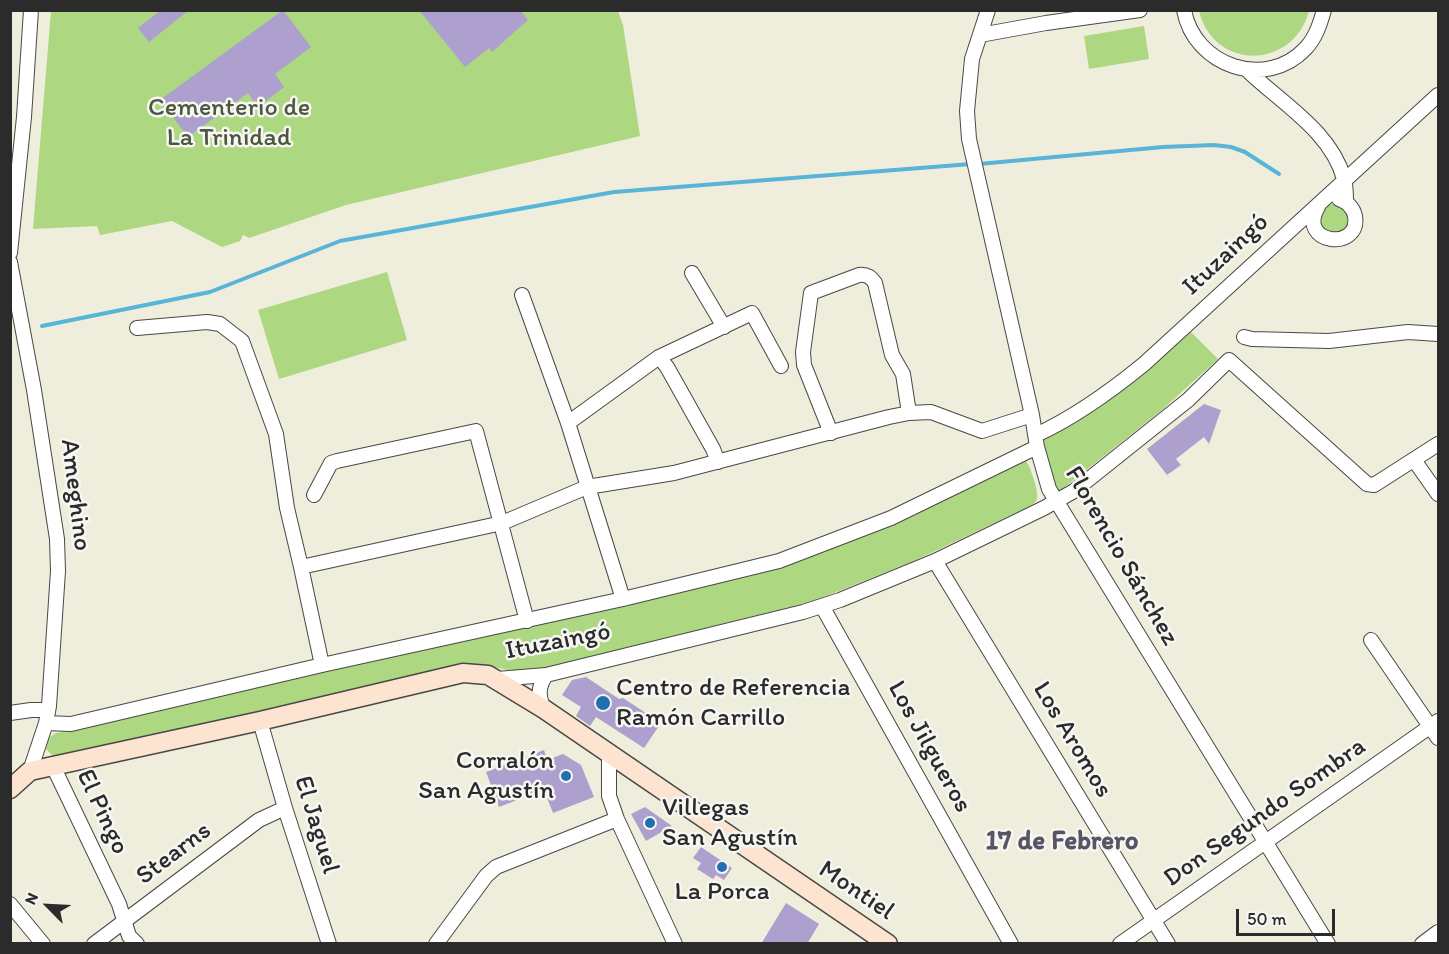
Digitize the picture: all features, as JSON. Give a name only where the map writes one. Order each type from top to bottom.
[{"type":"street","points":[[10,253],[24,117],[31,10]]},
{"type":"street","name":"Florencio Sánchez","points":[[988,10],[972,59],[968,111],[969,139],[1049,489],[1328,944]]},
{"type":"street","points":[[980,35],[1140,10]]},
{"type":"street","points":[[1184,10],[1186,21],[1195,40],[1209,55],[1227,66],[1247,70],[1269,69],[1288,61],[1305,48],[1318,31],[1324,10]]},
{"type":"street","points":[[1247,70],[1313,129],[1339,165],[1345,180],[1347,202]]},
{"type":"street","name":"Ituzaingó","points":[[10,713],[31,710],[71,724],[322,665],[745,571],[814,549],[891,518],[1037,441],[1135,371],[1438,95]]},
{"type":"street","points":[[1293,228],[1305,226],[1316,230],[1322,236],[1335,240],[1343,238],[1350,233],[1354,225],[1355,217],[1352,208],[1347,202],[1334,198],[1321,203],[1314,217],[1316,230]]},
{"type":"street","name":"Ameghino","points":[[10,262],[34,390],[58,555],[51,688],[47,717],[30,771],[10,789]]},
{"type":"street","points":[[692,273],[724,327]]},
{"type":"street","points":[[831,433],[804,365],[803,352],[811,293],[859,275],[869,276],[875,283],[892,355],[903,374],[909,413]]},
{"type":"street","points":[[522,295],[568,423],[623,599]]},
{"type":"street","points":[[568,423],[659,357],[752,313],[781,366]]},
{"type":"street","points":[[137,328],[207,322],[220,324],[242,341],[276,434],[287,507],[322,665]]},
{"type":"street","points":[[1244,337],[1329,341],[1408,332],[1438,334]]},
{"type":"street","points":[[659,357],[667,367],[718,462]]},
{"type":"street","name":"Ituzaingó","points":[[54,766],[463,673],[482,673],[497,679],[546,675],[822,606],[935,561],[1055,501],[1088,481],[1188,400],[1228,360],[1367,484],[1374,485],[1414,460]]},
{"type":"street","points":[[301,567],[502,523],[587,486],[674,473],[909,413],[939,414],[982,431],[1032,415]]},
{"type":"street","points":[[314,495],[331,463],[476,431],[527,621]]},
{"type":"street","points":[[1438,444],[1414,460],[1438,494]]},
{"type":"street","name":"Los Aromos","points":[[935,561],[1168,944]]},
{"type":"street","name":"Los Jilgueros","points":[[822,606],[1011,944]]},
{"type":"street","points":[[1371,639],[1436,729]]},
{"type":"street","points":[[544,709],[539,699],[539,690],[540,683],[546,675]]},
{"type":"street","name":"Montiel","points":[[497,679],[888,944]]},
{"type":"street","name":"El Jaguel","points":[[260,721],[285,808],[329,944]]},
{"type":"street","name":"Don Segundo Sombra","points":[[1120,944],[1265,842],[1436,729]]},
{"type":"street","points":[[609,754],[609,796],[617,819],[675,944]]},
{"type":"street","points":[[30,771],[54,766]]},
{"type":"street","name":"El Pingo","points":[[54,766],[119,904],[129,936],[136,944]]},
{"type":"street","name":"Stearns","points":[[94,944],[259,820],[285,808]]},
{"type":"street","points":[[436,944],[486,876],[496,867],[617,819]]},
{"type":"street","points":[[10,904],[43,944]]},
{"type":"street","points":[[1422,944],[1438,932]]},
{"type":"green space","points":[[1199,10],[1309,11],[1300,30],[1287,44],[1271,53],[1254,56],[1236,53],[1220,45],[1207,31]]},
{"type":"green space","name":"Cementerio de La Trinidad","points":[[51,11],[618,11],[623,25],[640,136],[346,205],[249,238],[243,235],[240,241],[222,247],[172,221],[100,235],[97,226],[33,229]]},
{"type":"green space","points":[[1144,26],[1149,59],[1089,69],[1084,36]]},
{"type":"green space","points":[[1334,204],[1340,205],[1348,213],[1348,225],[1340,233],[1334,234],[1328,233],[1320,225],[1319,219],[1320,213],[1328,205]]},
{"type":"green space","points":[[387,272],[407,340],[279,379],[258,310]]},
{"type":"green space","points":[[1189,330],[1218,359],[1163,409],[1061,490],[1055,491],[1041,444],[1044,440],[1098,404]]},
{"type":"green space","points":[[1022,461],[1028,464],[1035,485],[1037,499],[1032,505],[916,560],[814,601],[545,668],[520,672],[492,667],[249,715],[54,757],[46,749],[47,739],[56,733],[808,557],[890,525]]},
{"type":"building","points":[[161,10],[189,10],[149,42],[138,28]]},
{"type":"building","points":[[283,10],[311,47],[275,74],[284,87],[258,107],[248,93],[188,137],[160,100]]},
{"type":"building","points":[[419,10],[520,10],[528,20],[492,52],[489,48],[465,67]]},
{"type":"building","points":[[1204,404],[1221,410],[1209,444],[1204,437],[1176,459],[1181,465],[1167,475],[1147,449]]},
{"type":"building","name":"Centro de Referencia Ramón Carrillo","points":[[586,677],[661,723],[644,748],[596,717],[590,726],[576,716],[581,707],[562,695],[572,680]]},
{"type":"building","points":[[544,750],[547,760],[563,754],[581,765],[594,797],[553,813],[544,790],[499,807],[486,772]]},
{"type":"building","points":[[645,807],[672,826],[646,841],[631,814]]},
{"type":"building","points":[[701,847],[732,868],[724,880],[716,875],[713,879],[697,869],[701,863],[693,858]]},
{"type":"building","points":[[786,903],[819,924],[807,944],[761,944]]},
{"type":"waterway","points":[[979,164],[1163,147],[1214,145],[1245,152],[1279,174]]},
{"type":"waterway","points":[[42,326],[210,292],[340,241],[614,192],[971,164]]},
{"type":"place","name":"Centro de Referencia Ramón Carrillo","points":[[603,703]]},
{"type":"place","name":"Corralón San Agustín","points":[[566,776]]},
{"type":"place","name":"Villegas San Agustín","points":[[650,823]]},
{"type":"place","name":"La Porca","points":[[722,867]]},
{"type":"district","name":"17 de Febrero","points":[[1062,842]]}]
